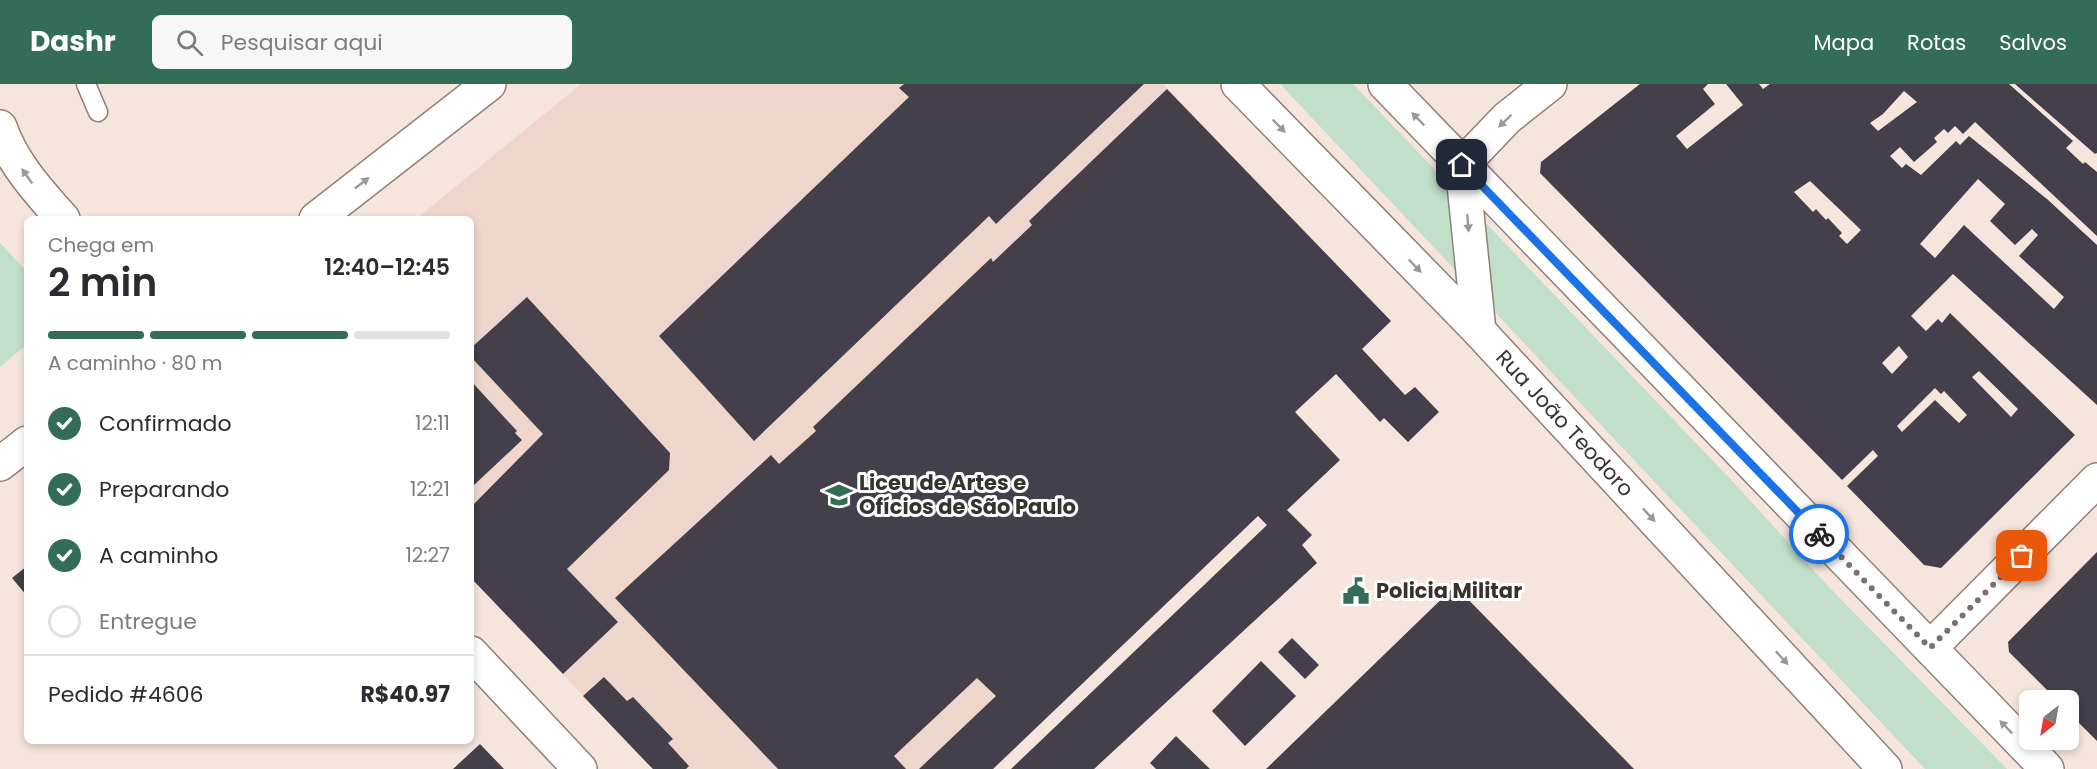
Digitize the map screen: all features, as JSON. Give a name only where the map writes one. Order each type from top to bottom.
[{"type":"main road","points":[[320,216],[489,84]]},
{"type":"main road","name":"Rua João Teodoro","points":[[1238,84],[1479,331],[1885,769]]},
{"type":"main road","points":[[1385,84],[2047,769]]},
{"type":"main road","points":[[1479,331],[1462,165],[1507,118],[1550,84]]},
{"type":"main road","points":[[0,128],[17,162],[36,189],[60,216]]},
{"type":"main road","points":[[0,464],[24,445]]},
{"type":"main road","points":[[1930,648],[2097,480]]},
{"type":"main road","points":[[474,656],[580,769]]},
{"type":"lane","points":[[86,84],[98,112]]},
{"type":"shaded area","name":"Liceu de Artes e Ofícios de São Paulo","points":[[581,84],[1163,84],[1391,321],[919,769],[653,769],[474,581],[474,216],[420,216]]},
{"type":"green space","points":[[1280,84],[1353,84],[1736,485],[1826,584],[2007,769],[1925,769]]},
{"type":"green space","points":[[0,243],[24,269],[24,347],[0,367]]},
{"type":"building","points":[[904,84],[1144,84],[996,224],[989,216],[754,441],[659,336],[909,97],[899,88]]},
{"type":"building","points":[[1640,84],[1708,84],[1703,89],[1715,104],[1676,136],[1687,149],[1743,105],[1726,84],[1759,84],[1763,89],[1770,84],[2009,84],[2073,141],[2066,148],[2083,164],[2085,162],[2097,172],[2097,236],[1975,122],[1963,134],[1955,126],[1948,133],[1944,129],[1934,138],[1937,142],[1914,162],[1900,147],[1890,156],[1902,168],[1906,164],[1921,175],[1956,141],[1960,145],[1969,136],[2047,199],[2097,245],[2097,405],[1953,274],[1911,316],[1926,331],[1938,319],[1942,323],[1950,313],[2075,435],[1941,568],[1924,565],[1847,486],[1878,456],[1873,450],[1842,480],[1540,173],[1541,162]],"holes":[[[1904,91],[1917,102],[1878,131],[1870,123],[1883,114]],[[1978,179],[2005,204],[1990,221],[2015,245],[2032,229],[2038,235],[2019,256],[2064,297],[2054,309],[1964,225],[1935,258],[1920,244]],[[1810,181],[1861,230],[1847,244],[1839,236],[1842,233],[1828,218],[1826,220],[1816,209],[1813,212],[1794,192]],[[1899,346],[1908,357],[1892,374],[1882,363]],[[1979,371],[2018,409],[2011,417],[1972,377]],[[1935,388],[1941,394],[1944,391],[1967,415],[1959,423],[1935,400],[1902,432],[1897,426]]]},
{"type":"building","points":[[2015,84],[2097,84],[2097,153],[2095,154]]},
{"type":"building","points":[[1167,89],[1391,321],[1362,349],[1405,395],[1415,387],[1439,412],[1408,442],[1384,418],[1380,422],[1336,374],[1295,412],[1340,460],[1287,510],[1312,535],[1302,545],[1317,563],[1094,769],[1011,769],[1267,525],[1258,516],[993,769],[919,769],[996,696],[977,678],[894,756],[906,769],[778,769],[615,598],[771,455],[779,464],[816,431],[813,427],[991,258],[993,262],[1032,225],[1029,221]]},
{"type":"building","points":[[527,297],[670,453],[669,470],[567,569],[618,622],[563,674],[474,581],[474,504],[543,434],[474,360],[474,345]]},
{"type":"building","points":[[474,384],[517,431],[515,433],[522,440],[474,485]]},
{"type":"building","points":[[2097,552],[2097,741],[2079,723],[2079,690],[2047,690],[2009,652],[2008,642]]},
{"type":"building","points":[[24,568],[24,592],[12,578]]},
{"type":"building","points":[[1455,586],[1634,769],[1266,769]]},
{"type":"building","points":[[1292,638],[1319,665],[1305,679],[1278,652]]},
{"type":"building","points":[[1261,661],[1296,696],[1245,746],[1212,711]]},
{"type":"building","points":[[604,677],[627,701],[633,697],[673,739],[668,743],[689,766],[686,769],[653,769],[583,696]]},
{"type":"building","points":[[1176,736],[1210,769],[1156,769],[1150,763]]},
{"type":"building","points":[[480,744],[504,769],[453,769]]},
{"type":"way so far","points":[[1819,534],[1930,648],[2022,556]]},
{"type":"place","name":"Liceu de Artes e Ofícios de São Paulo","points":[[839,495]]},
{"type":"place","name":"Policia Militar","points":[[1356,591]]},
{"type":"route","points":[[1462,165],[1819,534]]}]
